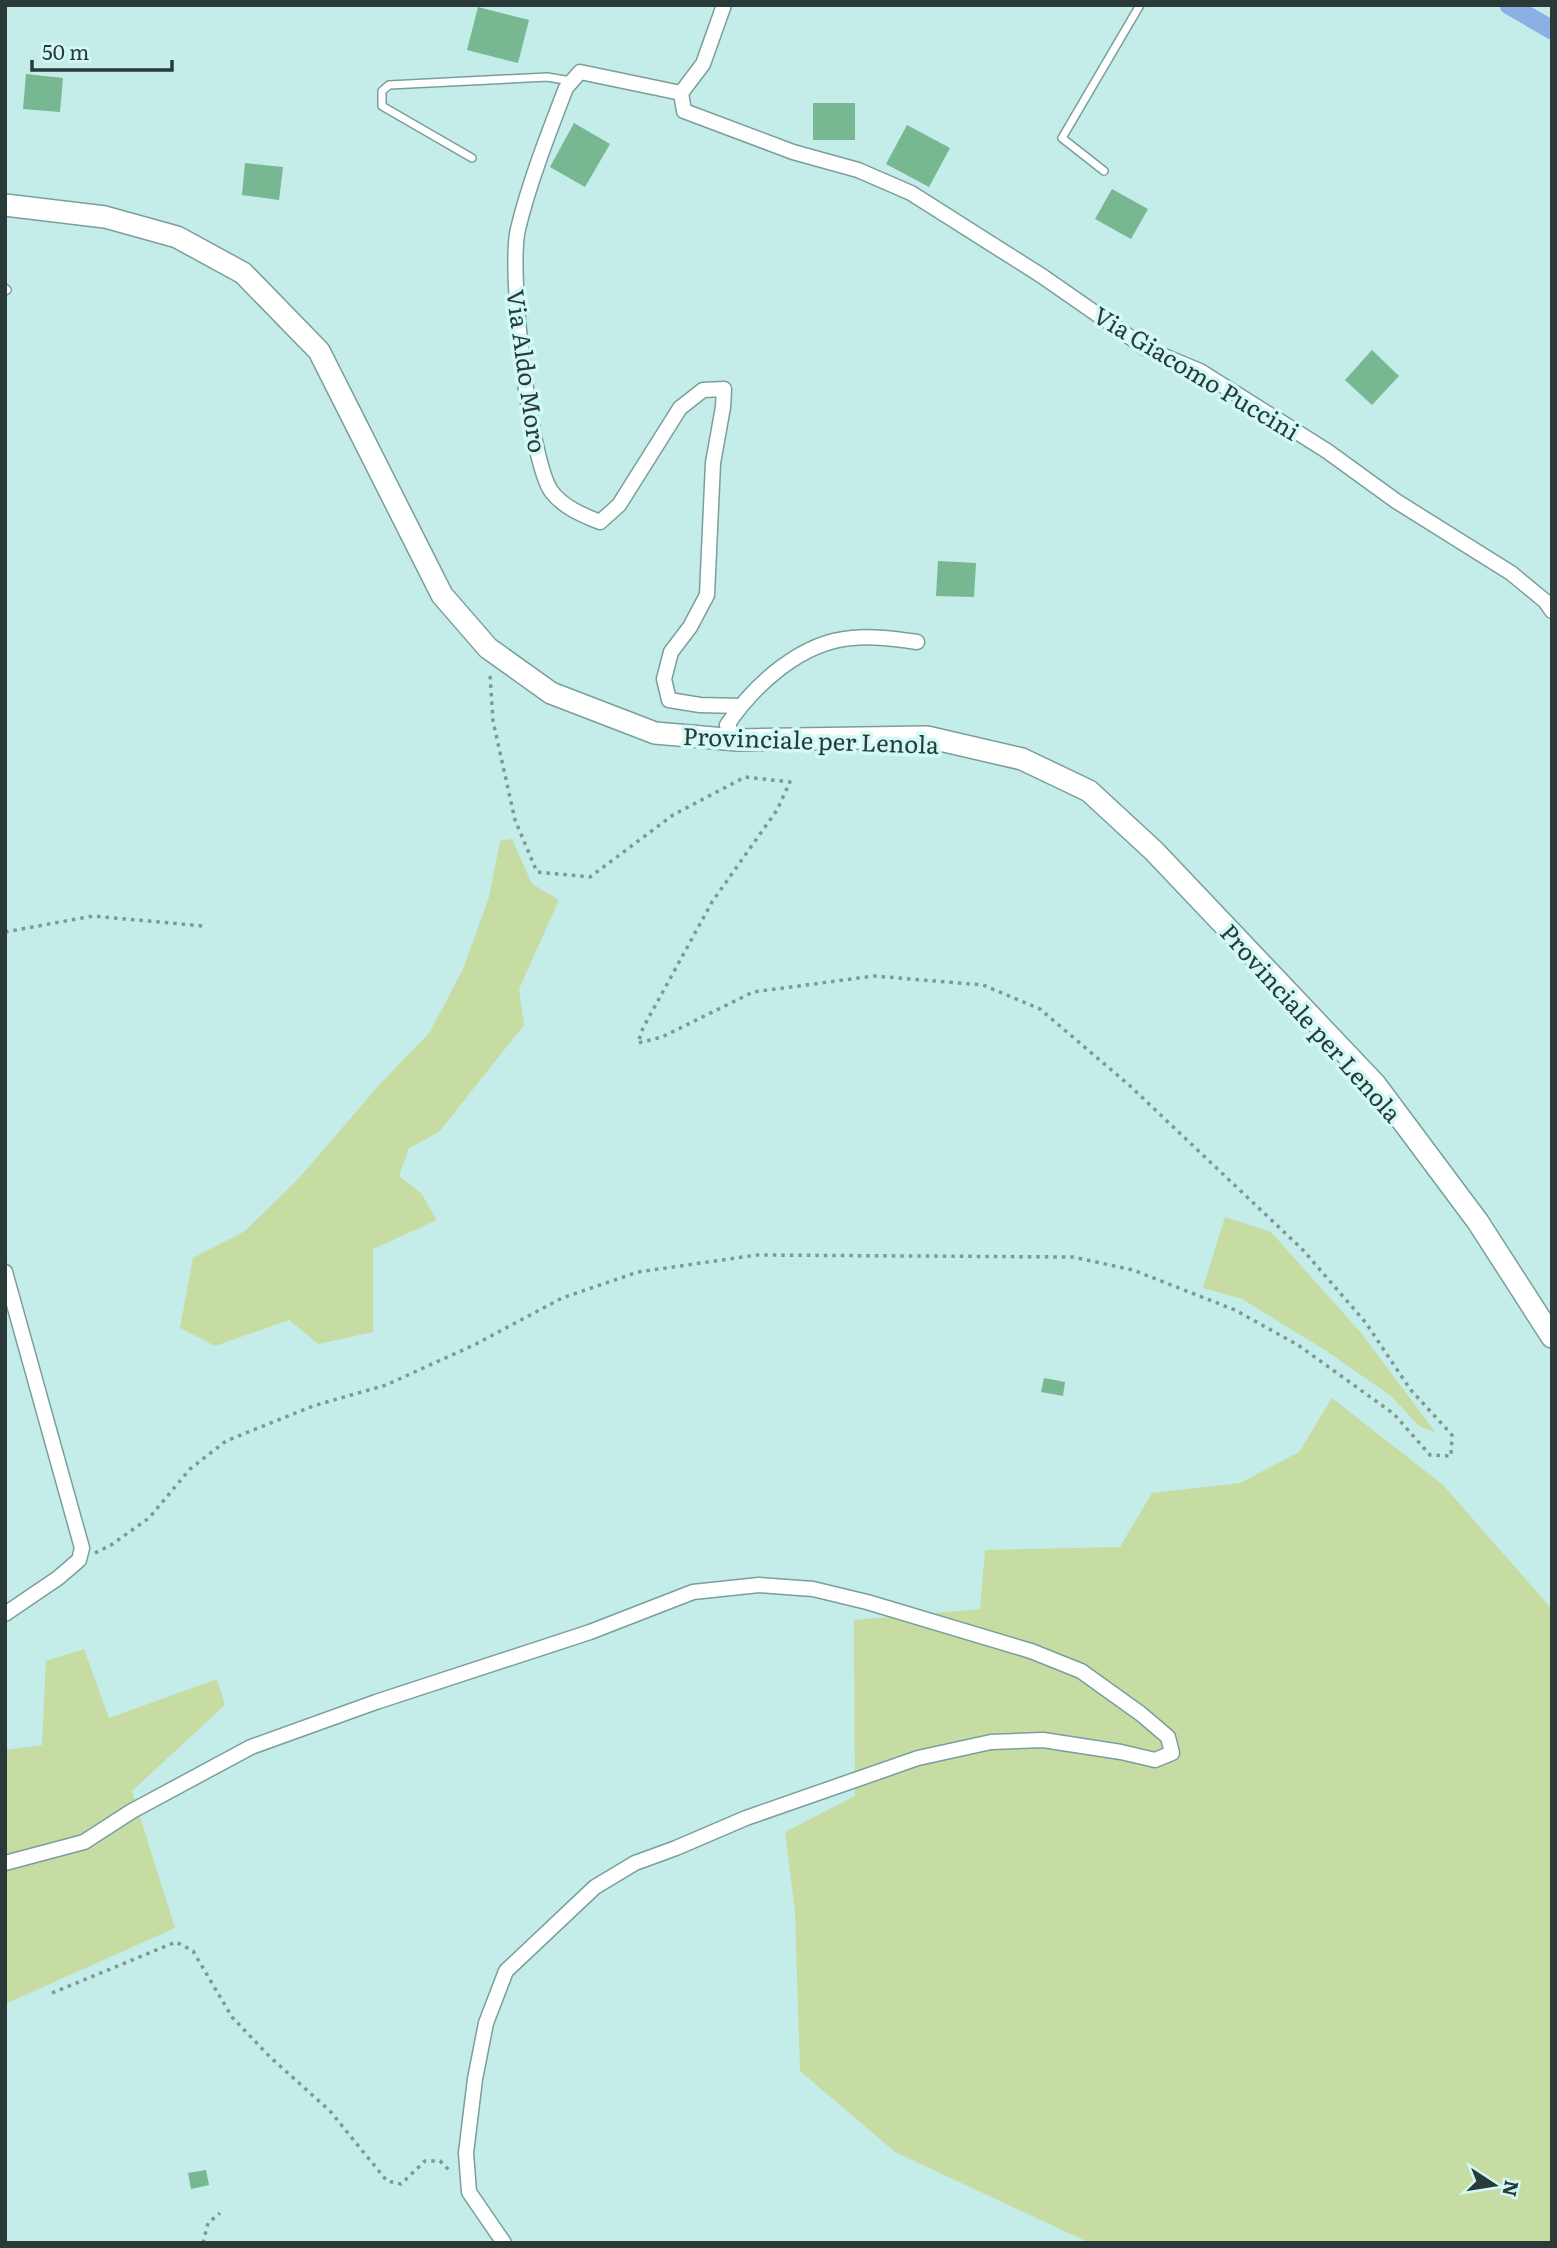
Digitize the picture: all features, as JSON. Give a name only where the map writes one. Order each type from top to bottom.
[{"type":"main road","name":"Provinciale per Lenola","points":[[5,205],[105,217],[177,237],[243,273],[319,351],[442,596],[488,648],[551,693],[654,733],[737,740],[927,737],[1022,759],[1089,791],[1154,851],[1375,1084],[1478,1222],[1552,1337]]},
{"type":"street","points":[[572,81],[580,72],[681,93],[703,64],[724,5]]},
{"type":"street","name":"Via Aldo Moro","points":[[572,81],[566,88],[550,130],[518,230],[514,261],[529,409],[540,461],[551,491],[573,511],[600,522],[619,505],[680,408],[703,390],[724,388],[713,463],[707,595],[690,627],[671,652],[664,679],[669,701],[740,706]]},
{"type":"street","name":"Via Giacomo Puccini","points":[[681,93],[684,111],[793,152],[858,170],[911,194],[954,219],[1147,349],[1200,372],[1327,451],[1396,501],[1511,573],[1545,601],[1552,611]]},
{"type":"street","points":[[737,740],[727,725],[740,706],[770,677],[805,650],[850,638],[888,638],[917,642]]},
{"type":"street","points":[[5,1272],[82,1548],[79,1560],[58,1578],[5,1614]]},
{"type":"street","points":[[5,1863],[84,1842],[132,1811],[251,1747],[376,1702],[590,1632],[693,1592],[746,1586],[813,1590],[892,1609],[1031,1651],[1081,1671],[1168,1737],[1172,1753],[1155,1760],[1043,1740],[991,1742],[918,1758],[746,1818],[635,1863],[595,1887],[506,1971],[485,2023],[475,2079],[467,2153],[469,2192],[503,2243]]},
{"type":"lane","points":[[1104,171],[1062,138],[1140,5]]},
{"type":"lane","points":[[472,158],[382,106],[382,91],[389,85],[547,77],[572,81]]},
{"type":"path","points":[[79,1560],[111,1545],[149,1518],[190,1469],[226,1441],[313,1406],[386,1385],[476,1344],[562,1298],[638,1272],[757,1255],[1073,1257],[1133,1270],[1235,1310],[1298,1345],[1394,1414],[1430,1455],[1451,1456],[1452,1435],[1410,1389],[1366,1323],[1303,1250],[1129,1085],[1040,1009],[983,985],[874,976],[753,992],[662,1037],[639,1043],[643,1028],[712,902],[777,810],[790,782],[745,777],[673,815],[590,877],[537,872],[515,820],[493,721],[488,648]]},
{"type":"path","points":[[5,932],[93,916],[203,926]]},
{"type":"path","points":[[52,1993],[176,1942],[193,1951],[232,2017],[270,2057],[330,2111],[387,2181],[401,2183],[425,2161],[440,2161],[469,2192]]},
{"type":"path","points":[[203,2243],[208,2223],[220,2213]]},
{"type":"green space","points":[[512,839],[532,884],[559,900],[519,989],[524,1025],[439,1132],[409,1148],[399,1176],[421,1193],[437,1220],[373,1249],[373,1332],[318,1344],[289,1320],[215,1346],[180,1328],[193,1258],[245,1231],[299,1178],[380,1084],[430,1032],[463,969],[489,897],[500,841]]},
{"type":"green space","points":[[1225,1217],[1271,1232],[1362,1334],[1436,1433],[1419,1426],[1391,1396],[1325,1350],[1242,1299],[1203,1288]]},
{"type":"green space","points":[[1332,1398],[1443,1485],[1552,1609],[1552,2243],[1090,2243],[895,2152],[800,2071],[795,1911],[785,1832],[855,1796],[854,1620],[980,1609],[985,1550],[1120,1547],[1152,1493],[1240,1483],[1299,1452]]},
{"type":"green space","points":[[84,1649],[109,1718],[217,1679],[225,1705],[132,1791],[175,1928],[5,2004],[5,1750],[42,1745],[46,1661]]},
{"type":"building","points":[[478,7],[529,20],[518,63],[467,50]]},
{"type":"building","points":[[26,74],[63,78],[60,112],[23,109]]},
{"type":"building","points":[[813,103],[855,103],[855,140],[813,140]]},
{"type":"building","points":[[574,123],[610,144],[585,187],[550,167]]},
{"type":"building","points":[[907,125],[950,148],[929,187],[886,164]]},
{"type":"building","points":[[245,163],[283,167],[279,200],[242,195]]},
{"type":"building","points":[[1112,189],[1148,209],[1131,239],[1095,219]]},
{"type":"building","points":[[1372,350],[1399,376],[1372,405],[1345,380]]},
{"type":"building","points":[[938,561],[976,563],[974,597],[936,596]]},
{"type":"building","points":[[1044,1378],[1065,1382],[1063,1396],[1041,1392]]},
{"type":"building","points":[[206,2170],[209,2185],[191,2189],[188,2173]]},
{"type":"waterway","points":[[1509,5],[1552,30]]}]
